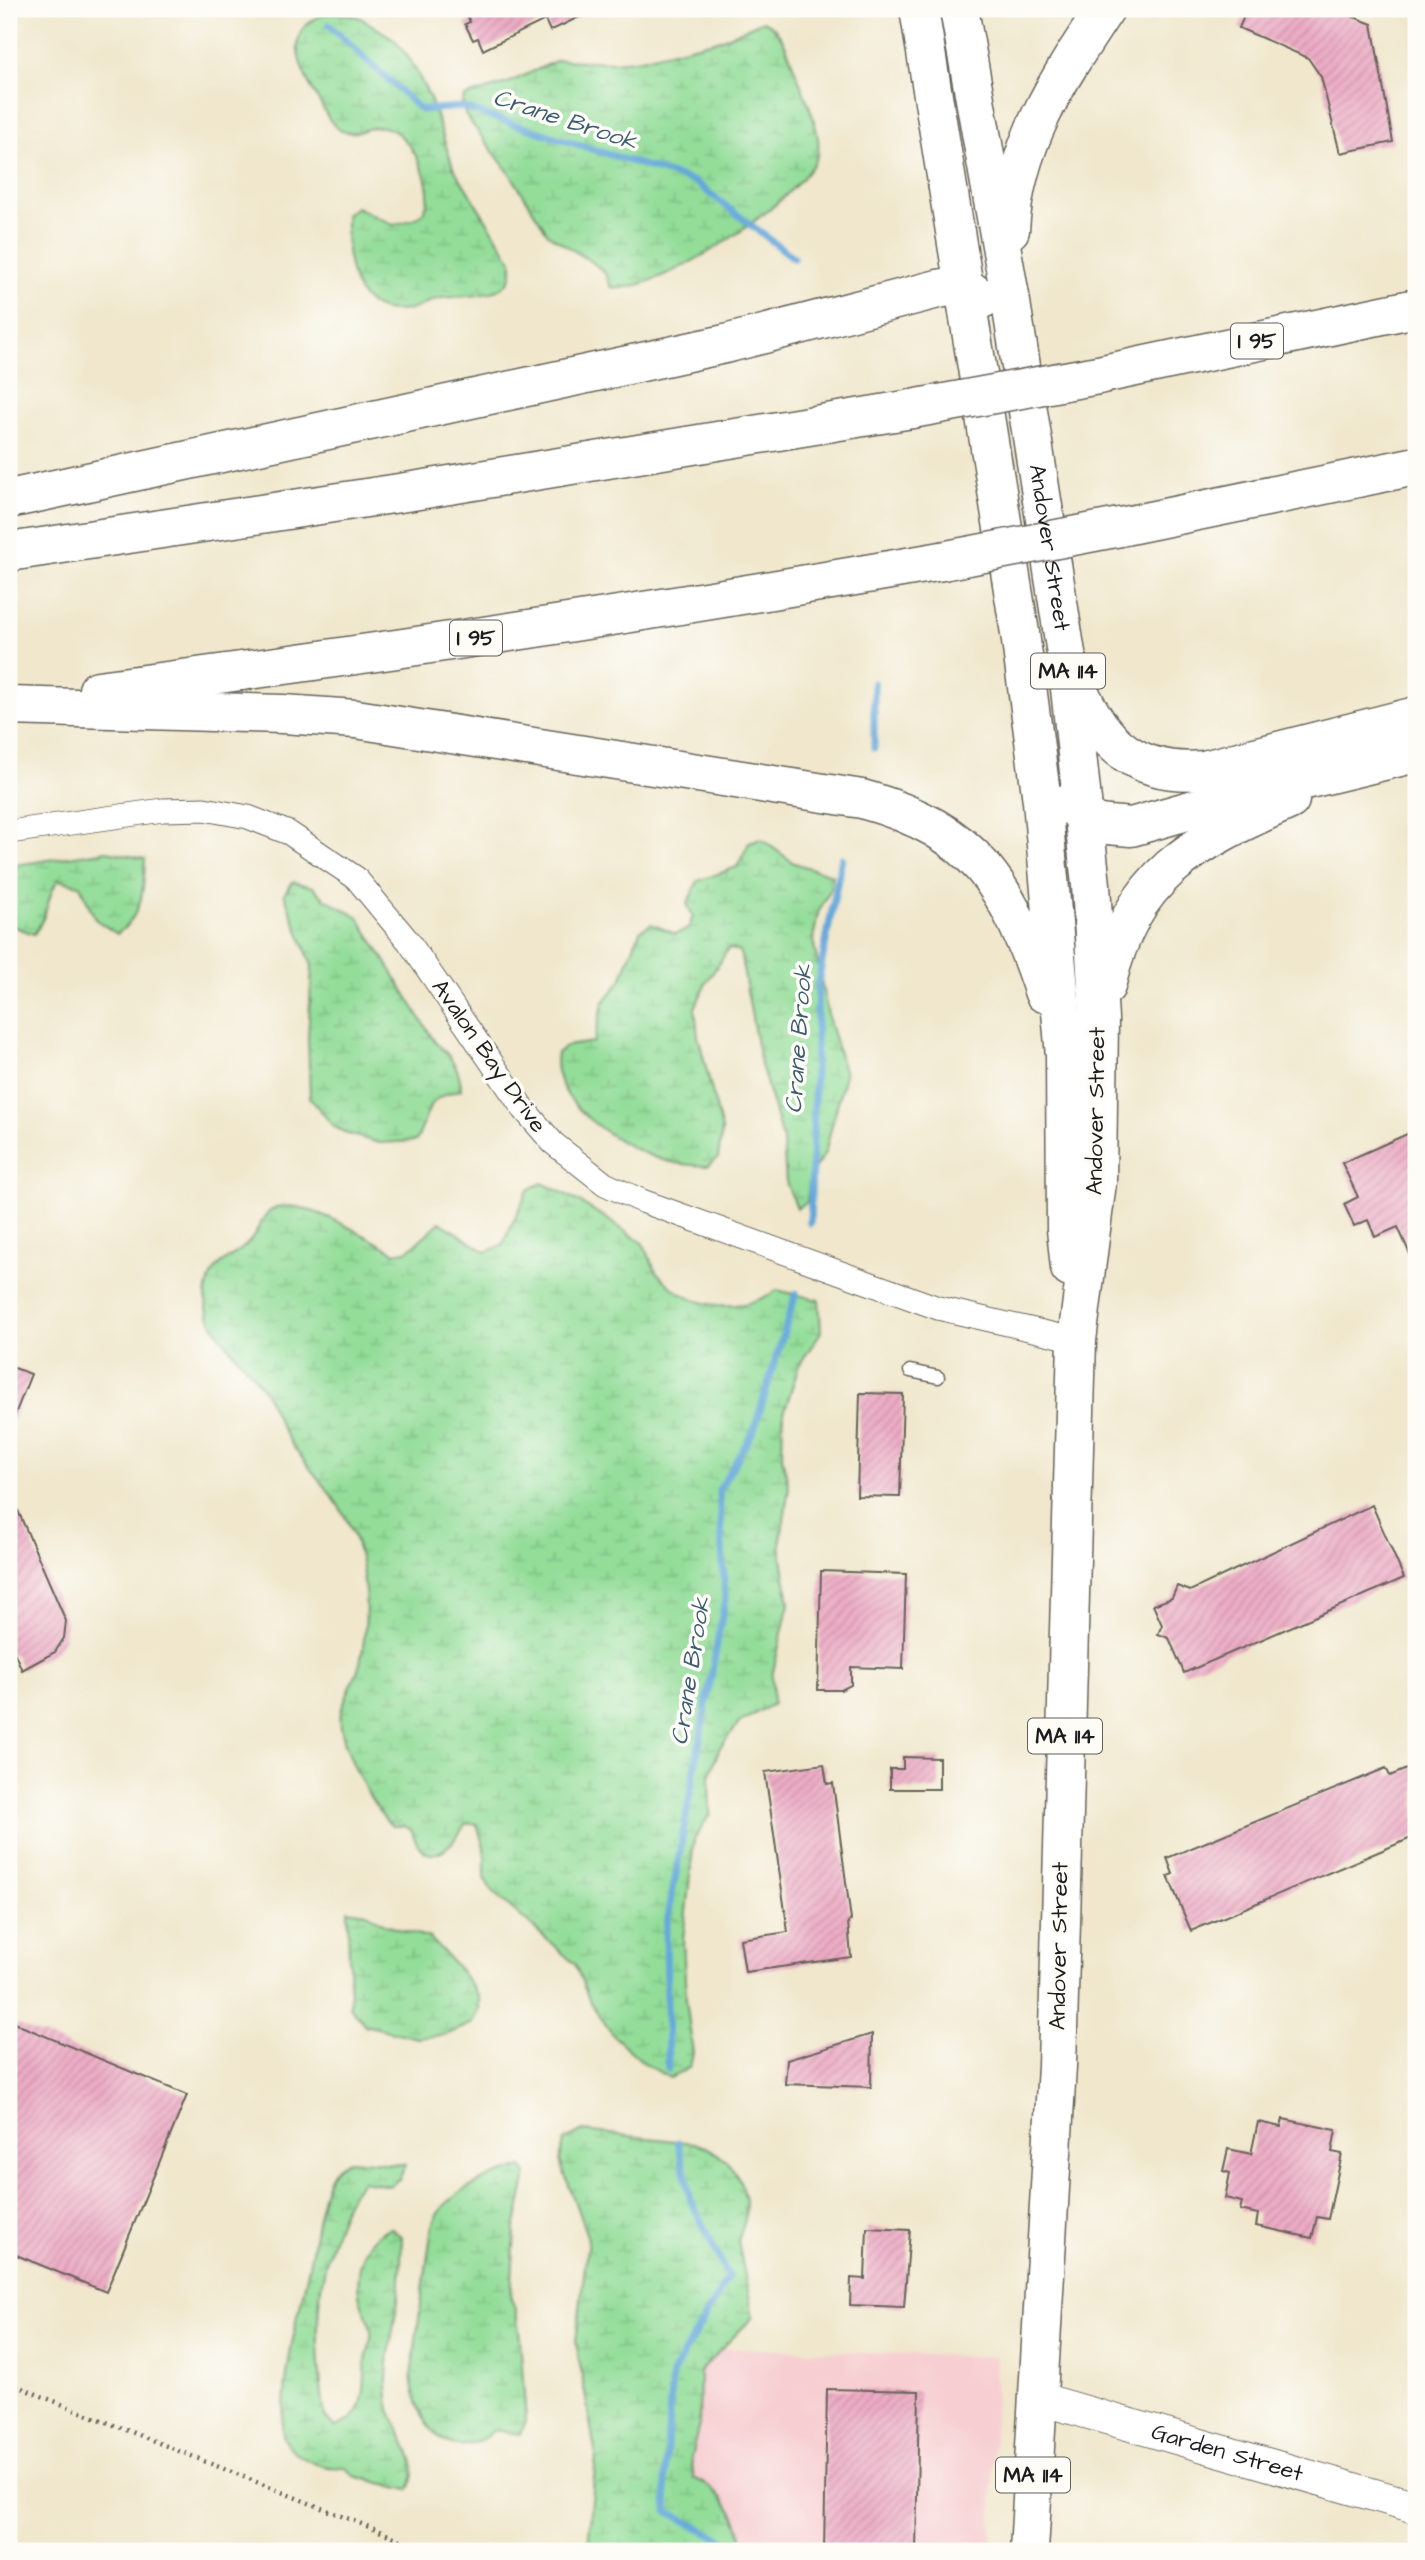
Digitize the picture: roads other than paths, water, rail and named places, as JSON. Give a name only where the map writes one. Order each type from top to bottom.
[{"type":"highway","points":[[905,9],[934,100]]},
{"type":"highway","name":"Andover Street","points":[[919,9],[1035,742],[1065,1056],[1066,1229],[1077,1340]]},
{"type":"highway","name":"Andover Street","points":[[959,9],[1010,296],[1067,660],[1084,817],[1099,1019],[1097,1182],[1077,1340],[1056,2066],[1029,2551]]},
{"type":"highway","points":[[1010,296],[1012,200],[1022,157],[1050,96],[1105,9]]},
{"type":"highway","points":[[9,499],[725,344],[910,295],[963,285],[979,295],[994,313],[1022,371]]},
{"type":"highway","name":"I 95","points":[[9,552],[406,492],[912,409],[1098,375],[1416,308]]},
{"type":"highway","name":"I 95","points":[[9,703],[401,649],[704,602],[1120,527],[1416,466]]},
{"type":"highway","points":[[1067,660],[1083,700],[1101,731],[1124,753],[1150,767],[1177,773],[1204,770],[1416,716]]},
{"type":"highway","points":[[9,703],[356,719],[862,799],[894,807],[950,836],[975,858],[997,884],[1016,915],[1030,949],[1065,1056]]},
{"type":"highway","points":[[1035,742],[1066,802],[1084,817],[1112,827],[1131,827],[1247,794],[1360,769],[1416,753]]},
{"type":"highway","points":[[1099,1019],[1119,941],[1132,914],[1165,870],[1189,850],[1360,769]]},
{"type":"main road","name":"Garden Street","points":[[1037,2398],[1416,2507]]},
{"type":"street","name":"Avalon Bay Drive","points":[[9,832],[163,810],[204,809],[248,817],[289,832],[356,878],[409,942],[522,1107],[553,1143],[605,1184],[642,1201],[938,1308],[1077,1340]]},
{"type":"lane","points":[[910,1371],[938,1377]]},
{"type":"waterway","name":"Crane Brook","points":[[329,25],[421,110],[461,107],[695,182],[794,258]]},
{"type":"waterway","name":"Crane Brook","points":[[874,683],[874,748]]},
{"type":"waterway","name":"Crane Brook","points":[[810,1223],[818,983],[842,858]]},
{"type":"waterway","name":"Crane Brook","points":[[668,2069],[666,1929],[725,1599],[719,1490],[754,1430],[796,1293]]},
{"type":"waterway","name":"Crane Brook","points":[[678,2142],[691,2201],[728,2277],[672,2374],[665,2477],[667,2511],[723,2540],[727,2551]]}]
